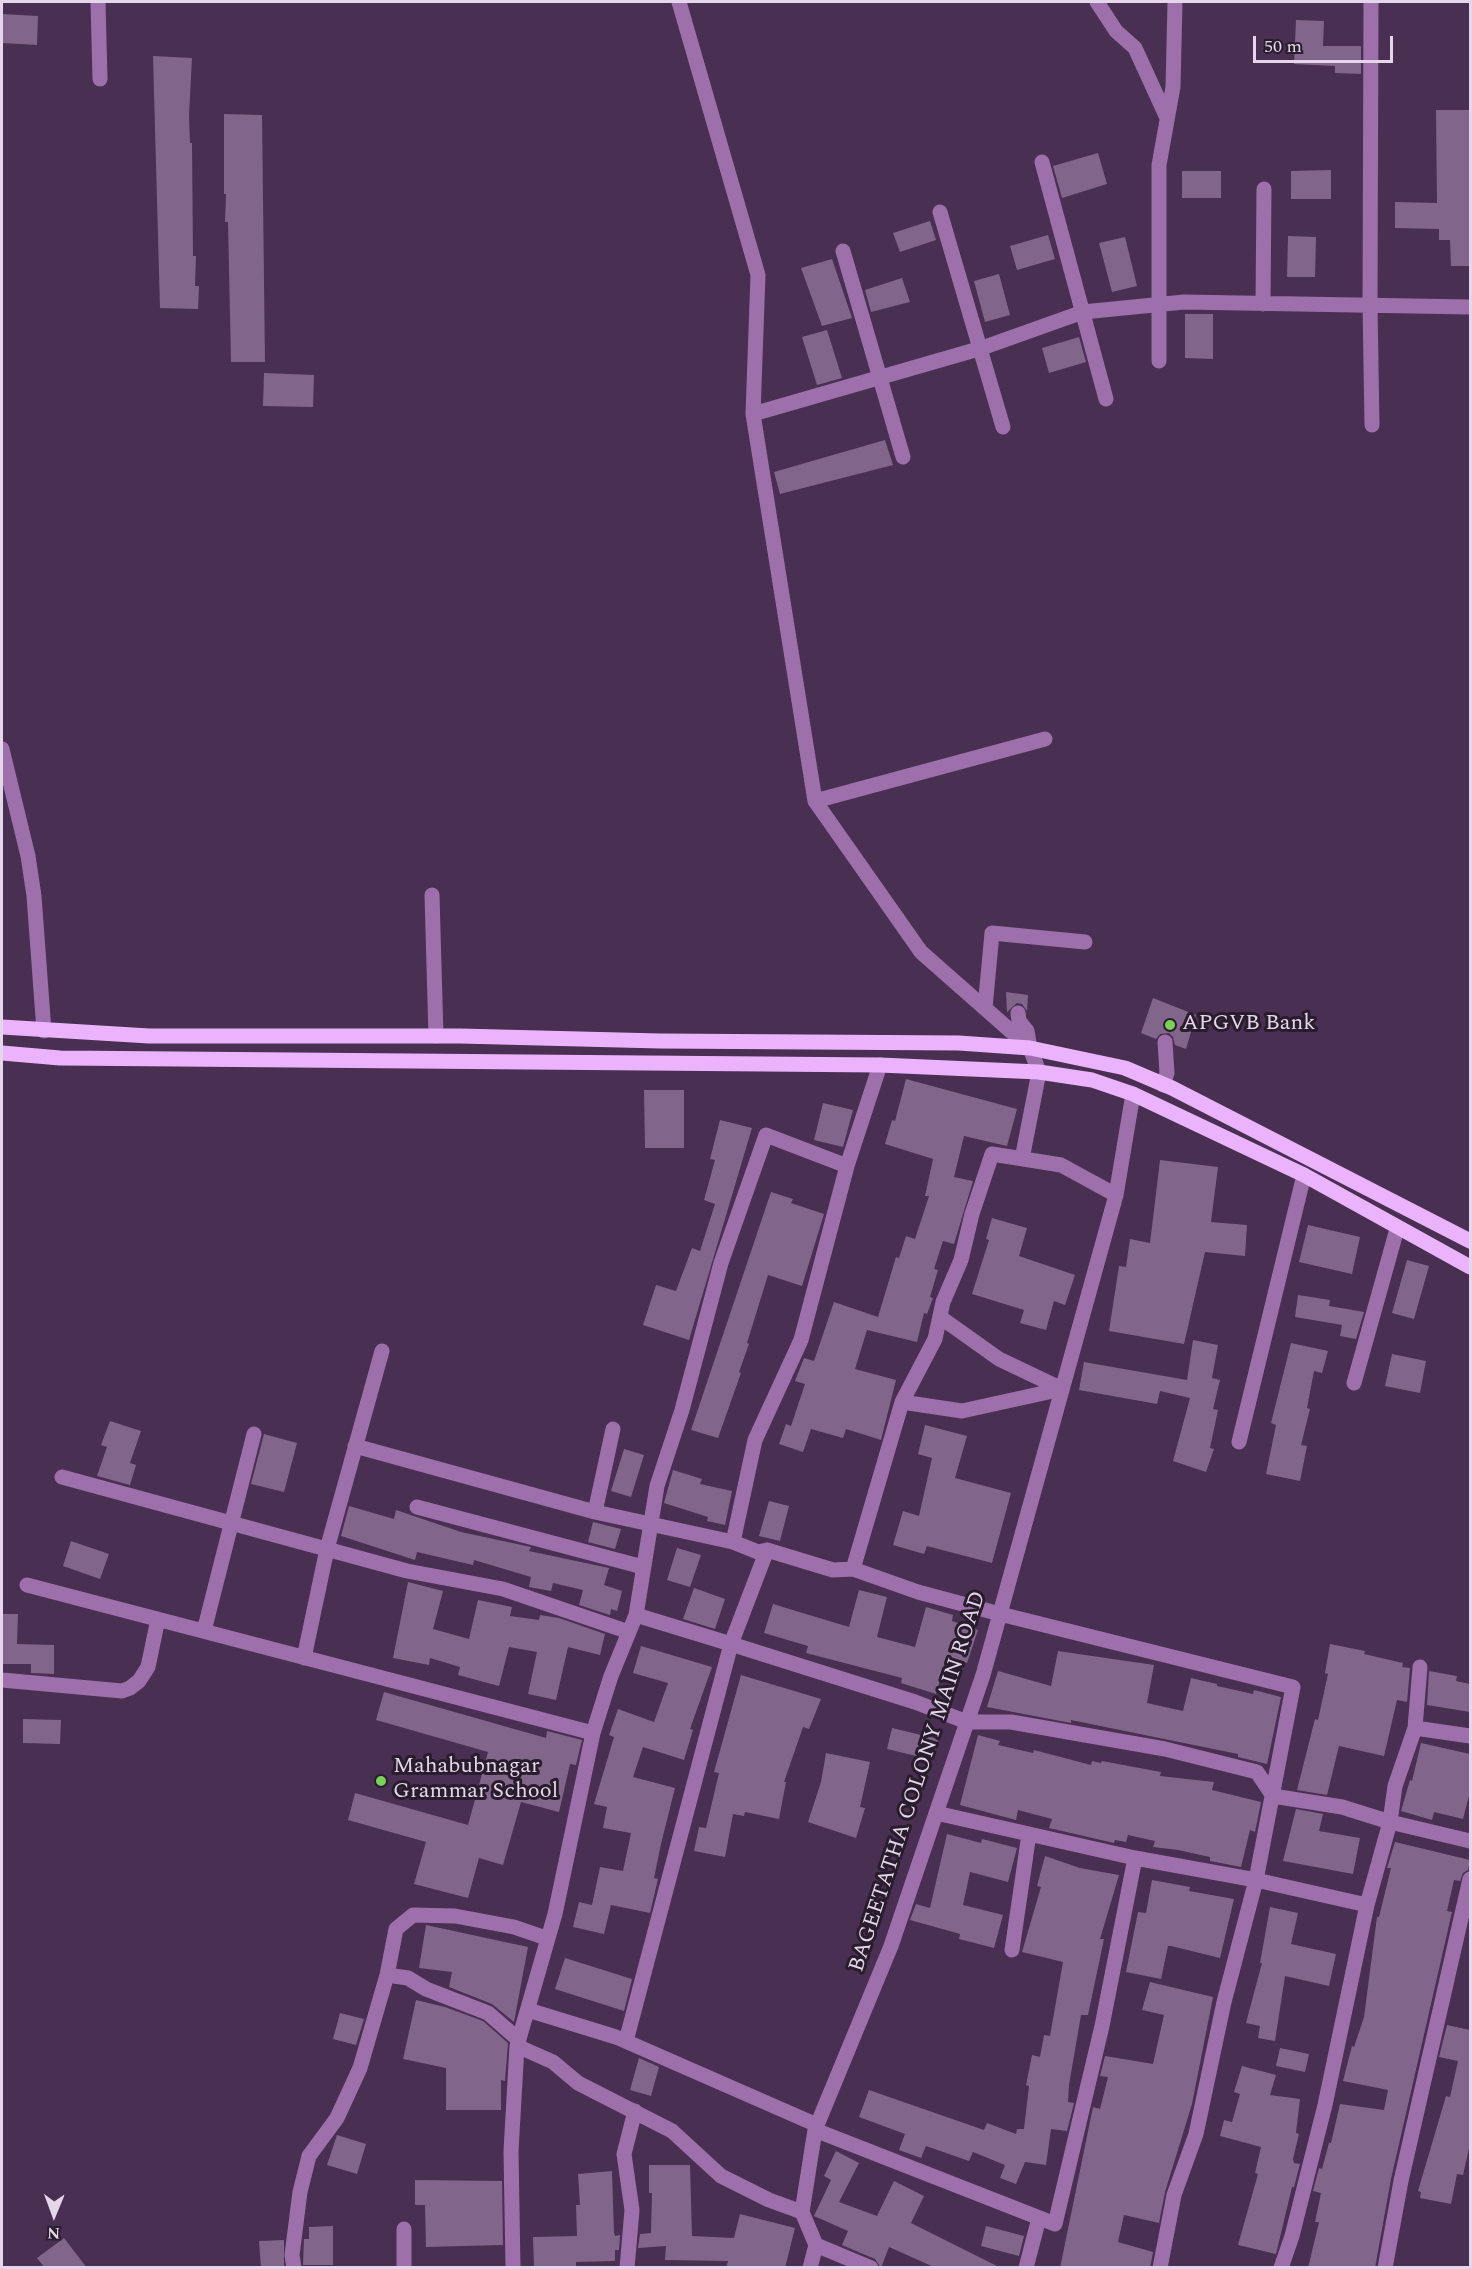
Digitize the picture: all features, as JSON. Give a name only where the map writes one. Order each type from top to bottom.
[{"type":"main road","points":[[2,1027],[149,1036],[436,1036],[660,1041],[960,1043],[1030,1048],[1125,1068],[1163,1085],[1470,1241]]},
{"type":"main road","points":[[2,1053],[60,1058],[166,1060],[880,1065],[1040,1071],[1092,1080],[1133,1094],[1304,1175],[1397,1229],[1470,1267]]},
{"type":"street","points":[[98,2],[100,79]]},
{"type":"street","points":[[678,2],[758,275],[753,414],[815,801],[921,952],[1030,1048]]},
{"type":"street","points":[[1097,2],[1116,31],[1135,48],[1167,118]]},
{"type":"street","points":[[1159,361],[1159,165],[1173,87],[1175,2]]},
{"type":"street","points":[[1371,2],[1372,425]]},
{"type":"street","points":[[1042,162],[1106,399]]},
{"type":"street","points":[[1263,304],[1264,189]]},
{"type":"street","points":[[940,212],[1004,427]]},
{"type":"street","points":[[843,251],[903,457]]},
{"type":"street","points":[[753,414],[982,348],[1083,312],[1184,302],[1470,307]]},
{"type":"street","points":[[815,801],[1045,739]]},
{"type":"street","points":[[2,749],[28,856],[34,896],[44,1031]]},
{"type":"street","points":[[432,895],[436,1036]]},
{"type":"street","points":[[985,1008],[992,933],[1085,942]]},
{"type":"street","points":[[1018,1013],[1019,1021],[1027,1031],[1030,1048],[1040,1071],[1022,1159]]},
{"type":"street","points":[[1163,1085],[1167,1072],[1165,1042]]},
{"type":"street","points":[[733,1542],[755,1440],[801,1340],[847,1166],[880,1065]]},
{"type":"street","name":"BAGEETATHA COLONY MAIN ROAD","points":[[802,2212],[816,2127],[891,1946],[967,1722],[1000,1614],[1116,1195],[1133,1094]]},
{"type":"street","points":[[513,2268],[511,2151],[518,2043],[546,1938],[555,1914],[593,1733],[611,1676],[636,1615],[657,1486],[682,1410],[721,1263],[766,1135],[847,1166]]},
{"type":"street","points":[[853,1569],[902,1402],[935,1339],[943,1302],[961,1260],[992,1154],[1061,1165],[1116,1195]]},
{"type":"street","points":[[1239,1442],[1304,1175]]},
{"type":"street","points":[[1354,1383],[1397,1229]]},
{"type":"street","points":[[940,1317],[999,1359],[1062,1389]]},
{"type":"street","points":[[304,1658],[327,1550],[382,1351]]},
{"type":"street","points":[[902,1402],[962,1411],[1062,1389]]},
{"type":"street","points":[[595,1512],[613,1429]]},
{"type":"street","points":[[204,1631],[254,1434]]},
{"type":"street","points":[[355,1446],[595,1512],[733,1542],[758,1552],[767,1550],[833,1570],[853,1569],[918,1592],[1000,1614],[1293,1687],[1256,1880],[1224,2002],[1196,2134],[1174,2194],[1160,2268]]},
{"type":"street","points":[[62,1477],[232,1521],[407,1571],[503,1589],[629,1632]]},
{"type":"street","points":[[417,1507],[643,1567]]},
{"type":"street","points":[[626,2041],[731,1644],[767,1550]]},
{"type":"street","points":[[27,1585],[593,1733]]},
{"type":"street","points":[[636,1615],[915,1702],[967,1722],[1011,1722],[1177,1752],[1257,1772],[1273,1796],[1342,1807],[1390,1822],[1470,1841]]},
{"type":"street","points":[[2,1680],[122,1691],[130,1688],[140,1681],[148,1667],[158,1619]]},
{"type":"street","points":[[1281,2268],[1293,2236],[1325,2105],[1367,1905],[1390,1822],[1395,1786],[1415,1728],[1420,1667]]},
{"type":"street","points":[[1415,1728],[1470,1736]]},
{"type":"street","points":[[936,1813],[1135,1858],[1256,1880],[1367,1905]]},
{"type":"street","points":[[1012,1950],[1029,1834]]},
{"type":"street","points":[[528,2010],[626,2041],[816,2127],[1055,2224],[1102,2026],[1135,1858]]},
{"type":"street","points":[[1385,2268],[1401,2181],[1470,1879]]},
{"type":"street","points":[[294,2268],[292,2255],[300,2192],[309,2156],[337,2118],[360,2068],[387,1975],[396,1929],[413,1915],[455,1916],[514,1927],[546,1938]]},
{"type":"street","points":[[387,1975],[408,1978],[426,1989],[488,2013],[518,2043],[553,2062],[578,2083],[672,2131],[721,2175],[769,2200],[802,2212],[816,2245],[810,2268]]},
{"type":"street","points":[[627,2268],[632,2210],[624,2154],[634,2111]]},
{"type":"street","points":[[1026,2268],[1039,2218]]},
{"type":"street","points":[[404,2229],[404,2268]]},
{"type":"street","points":[[816,2245],[871,2268]]},
{"type":"building","points":[[2,14],[38,16],[37,45],[2,43]]},
{"type":"building","points":[[1296,20],[1324,21],[1323,46],[1361,46],[1361,74],[1335,73],[1335,66],[1294,64]]},
{"type":"building","points":[[153,56],[192,58],[189,115],[190,143],[192,143],[193,256],[196,256],[195,286],[199,286],[198,309],[160,308]]},
{"type":"building","points":[[1436,110],[1470,110],[1470,266],[1451,266],[1450,240],[1439,240],[1439,229],[1395,228],[1395,202],[1437,203]]},
{"type":"building","points":[[224,114],[262,115],[265,362],[231,362],[228,222],[225,222],[226,194],[224,194]]},
{"type":"building","points":[[1098,153],[1107,184],[1062,198],[1053,166]]},
{"type":"building","points":[[1331,170],[1331,199],[1291,199],[1291,171]]},
{"type":"building","points":[[1182,171],[1221,171],[1221,198],[1182,198]]},
{"type":"building","points":[[930,221],[936,240],[900,252],[893,233]]},
{"type":"building","points":[[1048,235],[1055,259],[1017,270],[1010,246]]},
{"type":"building","points":[[1288,236],[1316,237],[1315,277],[1287,277]]},
{"type":"building","points":[[1125,237],[1137,286],[1112,292],[1099,243]]},
{"type":"building","points":[[832,259],[852,318],[822,326],[801,268]]},
{"type":"building","points":[[999,274],[1010,315],[985,322],[974,281]]},
{"type":"building","points":[[902,278],[910,302],[871,312],[865,290]]},
{"type":"building","points":[[1185,314],[1213,314],[1213,359],[1185,358]]},
{"type":"building","points":[[827,330],[842,378],[817,385],[802,337]]},
{"type":"building","points":[[1079,337],[1086,362],[1049,373],[1042,348]]},
{"type":"building","points":[[264,373],[314,375],[313,407],[263,406]]},
{"type":"building","points":[[885,440],[893,465],[780,494],[774,472]]},
{"type":"building","points":[[1006,992],[1028,995],[1027,1011],[1022,1004],[1017,1003],[1007,1012]]},
{"type":"building","points":[[1153,998],[1196,1015],[1186,1049],[1175,1045],[1169,1033],[1160,1034],[1156,1039],[1141,1033]]},
{"type":"building","points":[[906,1079],[1017,1109],[1007,1146],[964,1136],[954,1177],[973,1181],[954,1244],[943,1241],[934,1269],[938,1270],[930,1297],[933,1298],[927,1314],[924,1313],[917,1342],[867,1330],[855,1369],[896,1380],[881,1440],[846,1429],[843,1438],[811,1429],[803,1452],[779,1444],[786,1424],[791,1426],[805,1384],[795,1381],[804,1358],[814,1361],[834,1302],[878,1317],[896,1257],[899,1258],[906,1236],[915,1239],[929,1196],[925,1196],[933,1159],[885,1144],[892,1120],[895,1121]]},
{"type":"building","points":[[644,1090],[684,1090],[684,1148],[645,1148]]},
{"type":"building","points":[[823,1103],[853,1110],[843,1147],[814,1140]]},
{"type":"building","points":[[720,1120],[752,1128],[689,1340],[643,1325],[656,1285],[676,1291],[692,1248],[700,1251],[715,1204],[704,1200],[715,1160],[710,1159]]},
{"type":"building","points":[[1160,1160],[1218,1167],[1211,1222],[1247,1225],[1245,1256],[1205,1252],[1184,1344],[1109,1331],[1119,1266],[1126,1267],[1130,1239],[1150,1243]]},
{"type":"building","points":[[771,1192],[793,1199],[791,1203],[824,1214],[802,1286],[768,1275],[739,1372],[741,1373],[718,1438],[691,1430]]},
{"type":"building","points":[[992,1218],[1027,1228],[1019,1256],[1075,1275],[1065,1305],[1054,1301],[1046,1330],[1020,1323],[1024,1310],[972,1294],[989,1240],[986,1239]]},
{"type":"building","points":[[1308,1225],[1360,1237],[1352,1274],[1299,1262]]},
{"type":"building","points":[[1407,1260],[1429,1266],[1414,1319],[1392,1313]]},
{"type":"building","points":[[1298,1295],[1330,1300],[1329,1306],[1364,1312],[1356,1339],[1340,1336],[1342,1325],[1295,1317]]},
{"type":"building","points":[[1193,1340],[1218,1345],[1212,1378],[1220,1380],[1213,1409],[1218,1410],[1210,1448],[1214,1449],[1206,1472],[1173,1461],[1190,1398],[1160,1391],[1157,1404],[1079,1390],[1084,1362],[1187,1380]]},
{"type":"building","points":[[1291,1343],[1328,1351],[1322,1373],[1314,1371],[1307,1408],[1310,1409],[1301,1445],[1307,1446],[1300,1481],[1266,1474],[1276,1425],[1271,1423]]},
{"type":"building","points":[[1392,1354],[1426,1361],[1420,1393],[1385,1386]]},
{"type":"building","points":[[110,1421],[141,1431],[130,1463],[136,1465],[130,1485],[97,1476],[107,1447],[101,1445]]},
{"type":"building","points":[[925,1425],[967,1436],[955,1478],[1011,1493],[992,1563],[927,1546],[924,1554],[893,1545],[903,1511],[919,1516],[932,1458],[918,1454]]},
{"type":"building","points":[[264,1434],[297,1443],[284,1492],[251,1484]]},
{"type":"building","points":[[624,1449],[644,1455],[631,1497],[611,1491]]},
{"type":"building","points":[[673,1470],[702,1479],[700,1484],[732,1491],[725,1525],[707,1521],[708,1517],[664,1503]]},
{"type":"building","points":[[769,1501],[789,1506],[780,1541],[759,1536]]},
{"type":"building","points":[[349,1506],[394,1519],[396,1510],[461,1532],[531,1547],[529,1551],[609,1568],[604,1585],[622,1591],[617,1611],[611,1609],[610,1615],[579,1605],[583,1590],[553,1583],[551,1591],[529,1587],[531,1577],[474,1560],[473,1565],[417,1552],[415,1560],[341,1536]]},
{"type":"building","points":[[593,1522],[621,1529],[615,1549],[588,1542]]},
{"type":"building","points":[[71,1541],[109,1554],[100,1579],[63,1566]]},
{"type":"building","points":[[677,1548],[701,1555],[690,1587],[667,1580]]},
{"type":"building","points":[[408,1582],[443,1591],[433,1629],[469,1639],[478,1600],[512,1607],[510,1616],[539,1620],[540,1615],[559,1618],[605,1634],[600,1655],[568,1647],[556,1700],[528,1694],[537,1652],[509,1647],[499,1686],[458,1675],[460,1667],[430,1658],[429,1665],[393,1658]]},
{"type":"building","points":[[694,1588],[725,1599],[715,1629],[683,1619]]},
{"type":"building","points":[[859,1590],[887,1597],[877,1637],[915,1647],[926,1607],[953,1615],[952,1621],[978,1630],[967,1663],[947,1656],[936,1694],[901,1683],[902,1678],[806,1653],[808,1646],[764,1633],[773,1604],[849,1627]]},
{"type":"building","points":[[2,1614],[18,1614],[17,1644],[54,1645],[54,1674],[31,1673],[31,1664],[2,1664]]},
{"type":"building","points":[[1330,1644],[1365,1651],[1364,1654],[1403,1663],[1402,1667],[1410,1668],[1407,1702],[1397,1700],[1384,1756],[1339,1746],[1327,1795],[1297,1790],[1315,1719],[1318,1720],[1328,1674],[1325,1673]]},
{"type":"building","points":[[641,1646],[712,1667],[690,1729],[693,1730],[684,1760],[643,1747],[633,1777],[675,1788],[654,1878],[658,1879],[650,1913],[611,1905],[604,1934],[573,1927],[579,1902],[592,1905],[600,1867],[623,1871],[631,1833],[603,1828],[607,1807],[594,1804],[614,1737],[609,1735],[618,1709],[654,1722],[668,1683],[633,1673]]},
{"type":"building","points":[[1058,1651],[1154,1665],[1147,1703],[1183,1711],[1191,1678],[1253,1694],[1254,1690],[1281,1697],[1267,1764],[1238,1757],[1238,1754],[1071,1720],[1071,1723],[987,1707],[998,1671],[1051,1686]]},
{"type":"building","points":[[1429,1671],[1457,1676],[1456,1681],[1470,1684],[1470,1712],[1427,1705]]},
{"type":"building","points":[[741,1675],[821,1699],[809,1729],[803,1727],[784,1782],[786,1782],[779,1819],[745,1812],[744,1816],[733,1814],[725,1857],[694,1851],[699,1827],[706,1828],[719,1773],[714,1772]]},
{"type":"building","points":[[384,1692],[546,1738],[547,1731],[582,1740],[576,1765],[570,1764],[559,1812],[521,1802],[503,1865],[479,1858],[468,1898],[414,1884],[426,1842],[348,1820],[355,1793],[468,1825],[488,1752],[376,1720]]},
{"type":"building","points":[[23,1719],[61,1720],[60,1744],[23,1743]]},
{"type":"building","points":[[892,1728],[938,1739],[933,1760],[887,1749]]},
{"type":"building","points":[[978,1735],[1000,1741],[998,1745],[1033,1753],[1034,1750],[1091,1765],[1092,1761],[1101,1763],[1102,1761],[1161,1772],[1160,1776],[1214,1782],[1212,1790],[1261,1802],[1255,1832],[1250,1830],[1241,1867],[1210,1861],[1210,1857],[1153,1847],[1155,1841],[1128,1835],[1126,1842],[1115,1840],[1114,1843],[1049,1828],[1052,1819],[1018,1810],[1016,1820],[960,1805]]},
{"type":"building","points":[[1421,1743],[1470,1754],[1470,1792],[1463,1819],[1434,1812],[1432,1820],[1401,1811],[1410,1780],[1412,1781]]},
{"type":"building","points":[[826,1753],[870,1762],[860,1807],[865,1808],[856,1838],[808,1822],[821,1782]]},
{"type":"building","points":[[1296,1809],[1323,1814],[1319,1831],[1360,1838],[1353,1874],[1283,1861]]},
{"type":"building","points":[[947,1834],[981,1843],[982,1839],[1017,1848],[1008,1882],[970,1872],[963,1905],[1003,1915],[994,1948],[959,1939],[960,1934],[910,1920],[916,1904],[930,1908]]},
{"type":"building","points":[[1395,1842],[1470,1860],[1468,1870],[1463,1873],[1460,1881],[1454,1880],[1447,1911],[1452,1912],[1391,2179],[1375,2268],[1308,2268],[1319,2222],[1315,2222],[1321,2193],[1313,2191],[1319,2168],[1322,2169],[1329,2143],[1331,2143],[1340,2104],[1384,2110],[1388,2090],[1343,2081],[1352,2046],[1354,2047],[1364,2017],[1377,1917],[1379,1917],[1391,1868],[1387,1868]]},
{"type":"building","points":[[1045,1856],[1080,1868],[1119,1875],[1100,1939],[1104,1939],[1088,2015],[1081,2015],[1069,2085],[1068,2102],[1074,2103],[1067,2131],[1051,2129],[1046,2165],[1025,2162],[1016,2184],[1000,2178],[1005,2165],[973,2152],[969,2161],[926,2146],[921,2158],[899,2150],[905,2134],[859,2117],[869,2090],[984,2130],[987,2123],[1016,2134],[1017,2129],[1024,2129],[1029,2086],[1026,2085],[1032,2055],[1040,2057],[1044,2035],[1050,2036],[1063,1962],[1022,1952],[1041,1887],[1037,1886]]},
{"type":"building","points":[[1152,1880],[1190,1887],[1189,1891],[1234,1899],[1220,1958],[1168,1946],[1161,1979],[1126,1972],[1138,1912],[1146,1913]]},
{"type":"building","points":[[1270,1907],[1298,1913],[1291,1944],[1336,1954],[1329,1986],[1285,1976],[1275,2041],[1258,2038],[1260,2026],[1246,2023],[1262,1963],[1260,1963]]},
{"type":"building","points":[[426,1925],[528,1947],[514,2022],[492,2004],[449,1987],[452,1972],[419,1968]]},
{"type":"building","points":[[565,1958],[632,1979],[624,2011],[555,1989]]},
{"type":"building","points":[[1150,1982],[1213,1997],[1192,2104],[1165,2192],[1159,2223],[1124,2215],[1118,2242],[1153,2252],[1150,2268],[1060,2268],[1093,2107],[1100,2109],[1108,2077],[1100,2076],[1105,2056],[1153,2064],[1164,2015],[1142,2010]]},
{"type":"building","points":[[416,2000],[445,2007],[483,2021],[508,2043],[505,2081],[501,2080],[501,2110],[446,2110],[446,2068],[403,2059]]},
{"type":"building","points":[[340,2013],[364,2019],[356,2045],[333,2039]]},
{"type":"building","points":[[1447,2025],[1470,2030],[1470,2144],[1463,2175],[1457,2174],[1451,2204],[1420,2198],[1421,2192],[1418,2191],[1446,2096],[1450,2097],[1458,2061],[1439,2057]]},
{"type":"building","points":[[1280,2048],[1309,2054],[1305,2072],[1276,2066]]},
{"type":"building","points":[[639,2058],[659,2067],[651,2096],[630,2090]]},
{"type":"building","points":[[1242,2066],[1276,2075],[1270,2095],[1300,2099],[1296,2133],[1299,2134],[1293,2159],[1294,2163],[1300,2164],[1294,2187],[1292,2187],[1276,2254],[1238,2245],[1258,2174],[1255,2173],[1261,2147],[1220,2136],[1224,2120],[1232,2122],[1240,2094],[1234,2092]]},
{"type":"building","points":[[337,2135],[366,2144],[357,2174],[327,2165]]},
{"type":"building","points":[[836,2151],[859,2163],[839,2202],[877,2216],[894,2181],[924,2196],[911,2223],[1001,2268],[936,2268],[889,2247],[881,2268],[875,2259],[842,2245],[848,2231],[814,2216],[831,2180],[824,2176]]},
{"type":"building","points":[[649,2165],[690,2165],[692,2236],[734,2238],[740,2214],[795,2228],[785,2268],[726,2268],[728,2261],[665,2260],[666,2246],[638,2248],[640,2234],[651,2233],[652,2193],[649,2193]]},
{"type":"building","points":[[612,2171],[614,2233],[615,2236],[620,2235],[619,2250],[615,2250],[615,2261],[576,2262],[576,2266],[534,2267],[533,2237],[577,2236],[576,2205],[580,2205],[578,2174]]},
{"type":"building","points":[[415,2180],[502,2181],[503,2245],[426,2247],[425,2205],[415,2205]]},
{"type":"building","points":[[333,2226],[333,2265],[303,2265],[304,2239],[309,2239],[309,2227]]},
{"type":"building","points":[[986,2226],[1024,2236],[1019,2256],[981,2246]]},
{"type":"building","points":[[64,2238],[87,2268],[45,2268],[37,2258]]},
{"type":"building","points":[[284,2240],[284,2267],[261,2268],[259,2241]]},
{"type":"place","name":"APGVB Bank","points":[[1170,1025]]},
{"type":"place","name":"Mahabubnagar Grammar School","points":[[381,1781]]}]
